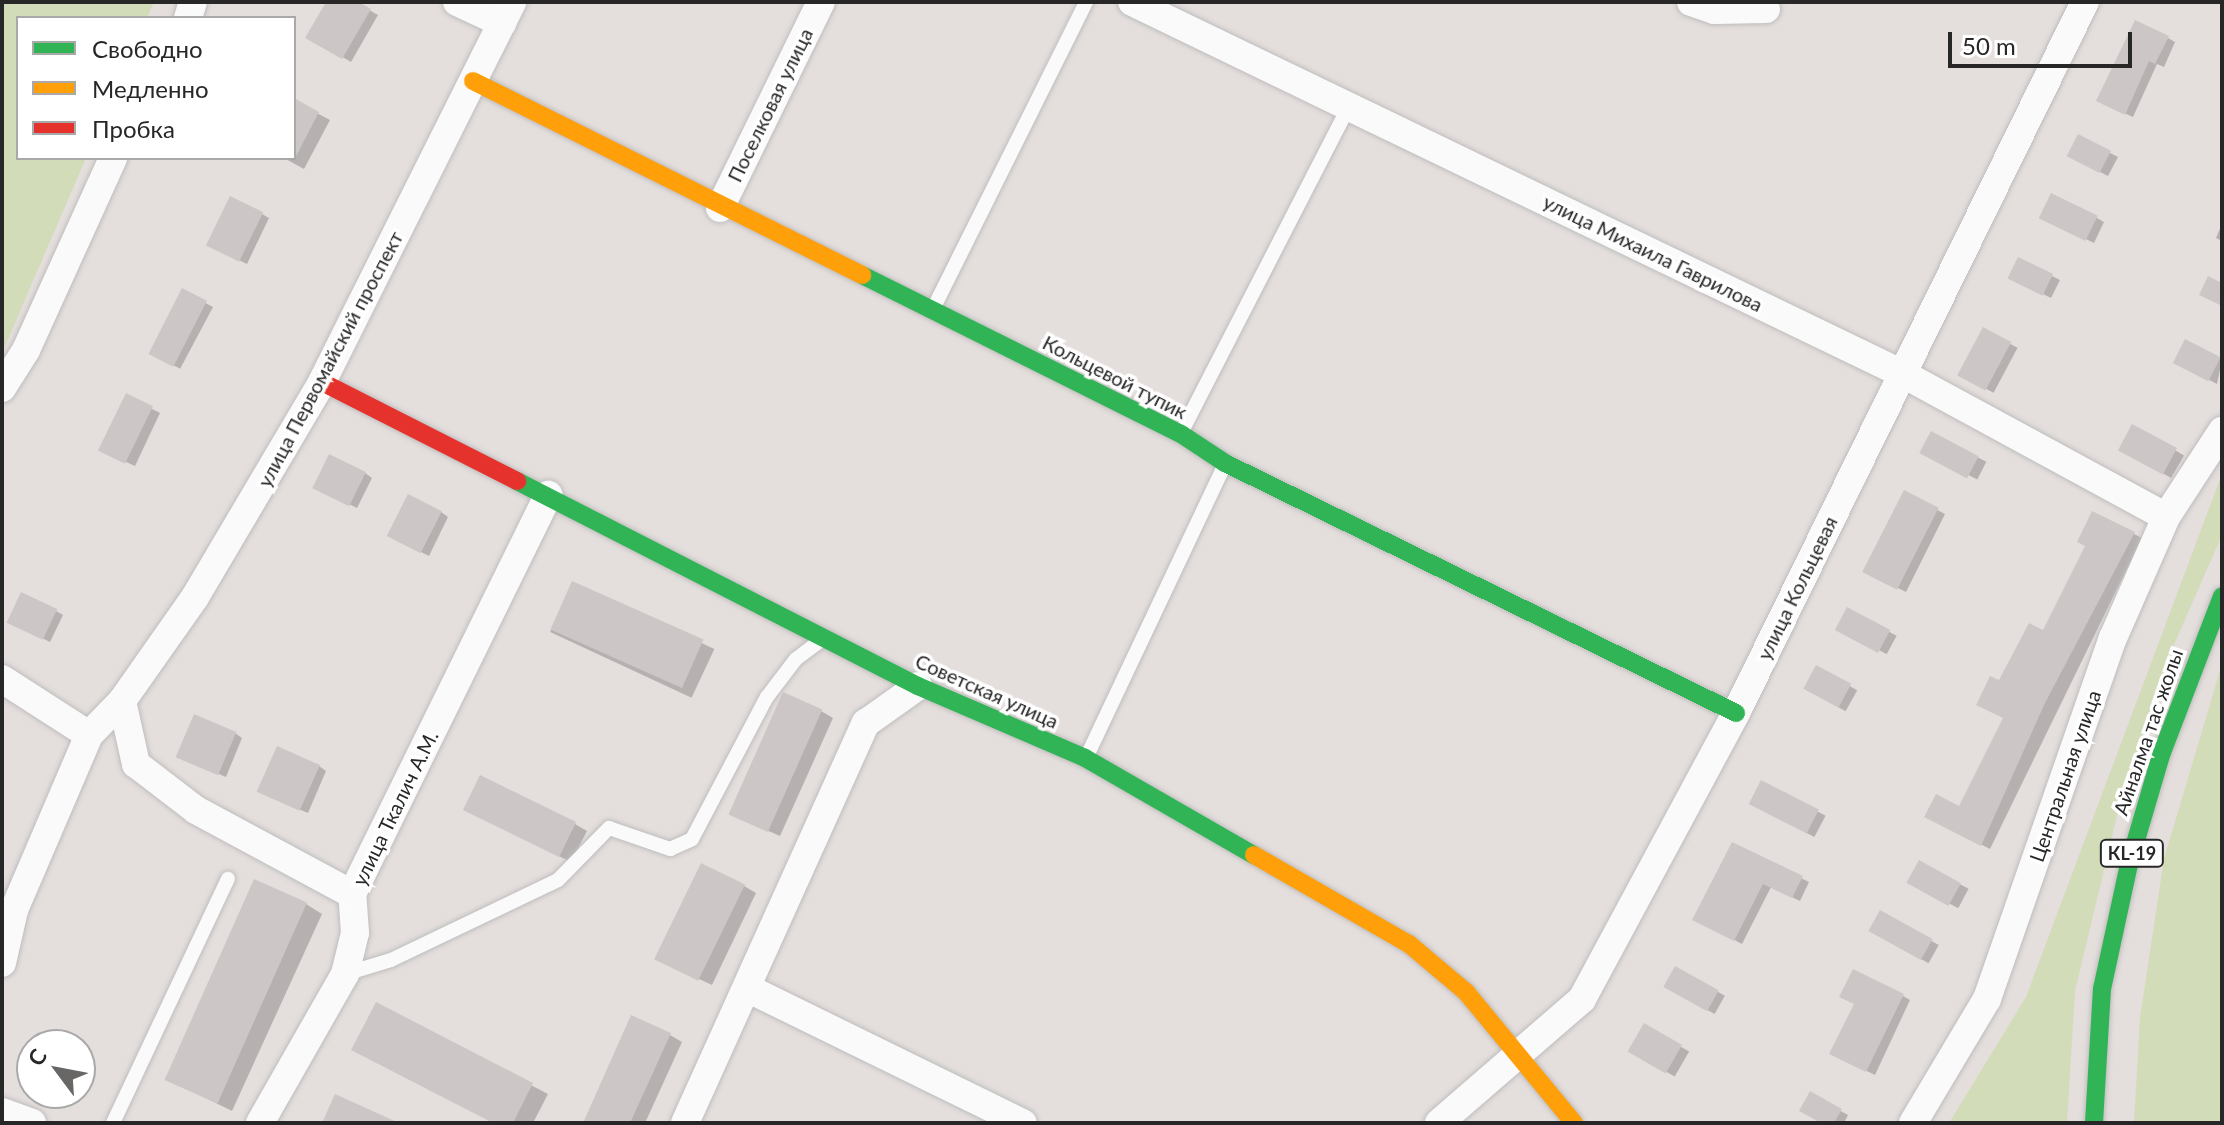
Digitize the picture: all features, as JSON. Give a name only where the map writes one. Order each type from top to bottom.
[{"type":"main road","name":"Кольцевой тупик","points":[[473,81],[720,208],[1181,434],[1225,463],[1736,713]]},
{"type":"main road","name":"Советская улица","points":[[322,382],[918,686],[1085,758],[1409,944],[1466,992],[1574,1123]]},
{"type":"main road","name":"Айналма тас жолы","points":[[2094,1123],[2102,989],[2129,864],[2161,755],[2222,596]]},
{"type":"street","points":[[457,2],[507,12]]},
{"type":"street","name":"Поселковая улица","points":[[720,208],[821,2]]},
{"type":"street","name":"улица Михаила Гаврилова","points":[[1132,2],[1903,374],[2166,517]]},
{"type":"street","points":[[1691,2],[1714,10],[1766,9]]},
{"type":"street","name":"улица Кольцевая","points":[[1439,1123],[1582,999],[1736,713],[2085,2]]},
{"type":"street","name":"улица Первомайский проспект","points":[[89,735],[122,701],[195,597],[322,382],[507,12]]},
{"type":"street","points":[[2,388],[26,350],[112,160]]},
{"type":"street","name":"Центральная улица","points":[[1913,1123],[1987,999],[2113,638],[2166,517],[2222,431]]},
{"type":"street","name":"улица Ткалич А.М.","points":[[260,1123],[345,974],[355,933],[352,894],[548,495]]},
{"type":"street","points":[[2,679],[89,735],[14,910],[2,963]]},
{"type":"street","points":[[685,1123],[866,723],[918,686]]},
{"type":"street","points":[[122,701],[136,764],[196,810],[352,894]]},
{"type":"street","points":[[747,988],[1023,1123]]},
{"type":"street","points":[[2,1112],[32,1123]]},
{"type":"lane","points":[[933,310],[1086,2]]},
{"type":"lane","points":[[1181,434],[1349,106]]},
{"type":"lane","points":[[1085,758],[1225,463]]},
{"type":"lane","points":[[345,974],[391,960],[558,880],[609,828],[670,849],[692,839],[767,697],[796,659],[825,638]]},
{"type":"lane","points":[[113,1123],[228,879]]},
{"type":"green space","points":[[2,2],[154,2],[148,16],[16,16],[16,160],[85,160],[2,353]]},
{"type":"green space","points":[[2222,474],[2222,535],[2172,649],[2118,811],[2075,991],[2067,1123],[1949,1123],[2026,997]]},
{"type":"green space","points":[[2222,664],[2222,1123],[2134,1123],[2140,1018],[2164,859]]},
{"type":"building","points":[[326,2],[359,2],[371,9],[342,59],[305,38]]},
{"type":"building","points":[[2135,20],[2169,36],[2155,64],[2149,61],[2125,115],[2096,101]]},
{"type":"building","points":[[296,99],[319,112],[296,156]]},
{"type":"building","points":[[2078,134],[2111,151],[2100,173],[2067,156]]},
{"type":"building","points":[[2051,193],[2098,216],[2085,241],[2039,218]]},
{"type":"building","points":[[230,196],[263,212],[239,262],[206,245]]},
{"type":"building","points":[[2018,257],[2053,274],[2043,296],[2007,279]]},
{"type":"building","points":[[2208,276],[2222,283],[2222,306],[2199,295]]},
{"type":"building","points":[[182,288],[207,301],[173,367],[148,354]]},
{"type":"building","points":[[1983,327],[2011,342],[1985,391],[1957,376]]},
{"type":"building","points":[[2185,339],[2221,357],[2208,381],[2173,363]]},
{"type":"building","points":[[126,393],[153,406],[125,464],[98,451]]},
{"type":"building","points":[[2132,424],[2177,448],[2163,474],[2118,450]]},
{"type":"building","points":[[1931,431],[1979,456],[1967,478],[1919,453]]},
{"type":"building","points":[[329,454],[366,472],[349,506],[312,488]]},
{"type":"building","points":[[1904,490],[1939,508],[1897,590],[1862,572]]},
{"type":"building","points":[[408,494],[442,511],[421,553],[387,536]]},
{"type":"building","points":[[2092,511],[2135,532],[2045,703],[1981,846],[1924,817],[1936,794],[1959,806],[2003,718],[1976,705],[1990,676],[1999,680],[2029,623],[2043,630],[2085,546],[2077,542]]},
{"type":"building","points":[[572,581],[704,640],[682,688],[550,629]]},
{"type":"building","points":[[21,592],[57,609],[43,640],[7,623]]},
{"type":"building","points":[[1847,607],[1890,630],[1878,653],[1835,630]]},
{"type":"building","points":[[1816,665],[1851,684],[1839,708],[1803,689]]},
{"type":"building","points":[[783,692],[822,709],[768,832],[728,814]]},
{"type":"building","points":[[194,714],[236,732],[218,775],[176,757]]},
{"type":"building","points":[[277,746],[320,765],[300,811],[257,792]]},
{"type":"building","points":[[480,775],[576,822],[559,857],[463,810]]},
{"type":"building","points":[[1761,780],[1819,810],[1807,834],[1749,804]]},
{"type":"building","points":[[1732,842],[1803,876],[1792,898],[1763,884],[1734,941],[1692,920]]},
{"type":"building","points":[[1919,860],[1961,883],[1948,906],[1906,883]]},
{"type":"building","points":[[701,863],[745,884],[698,981],[654,959]]},
{"type":"building","points":[[254,879],[307,903],[218,1104],[165,1080]]},
{"type":"building","points":[[1880,910],[1932,939],[1921,960],[1868,931]]},
{"type":"building","points":[[1675,966],[1719,990],[1707,1011],[1663,987]]},
{"type":"building","points":[[1853,969],[1904,994],[1866,1072],[1829,1054],[1854,1004],[1839,997]]},
{"type":"building","points":[[376,1002],[533,1083],[513,1123],[493,1123],[351,1050]]},
{"type":"building","points":[[631,1015],[671,1033],[630,1123],[583,1123]]},
{"type":"building","points":[[1644,1023],[1682,1045],[1666,1074],[1628,1052]]},
{"type":"building","points":[[1810,1091],[1842,1109],[1834,1123],[1821,1123],[1799,1111]]},
{"type":"building","points":[[335,1094],[399,1123],[322,1123]]},
{"type":"traffic: fast","points":[[862,275],[1181,434],[1225,463],[1736,713]]},
{"type":"traffic: fast","points":[[517,481],[918,686],[1085,758],[1254,855]]},
{"type":"traffic: fast","points":[[2094,1123],[2102,989],[2129,864],[2161,755],[2222,596]]},
{"type":"traffic: slow","points":[[473,81],[862,275]]},
{"type":"traffic: slow","points":[[1254,855],[1409,944],[1466,992],[1574,1123]]},
{"type":"traffic: jam","points":[[322,382],[517,481]]}]
